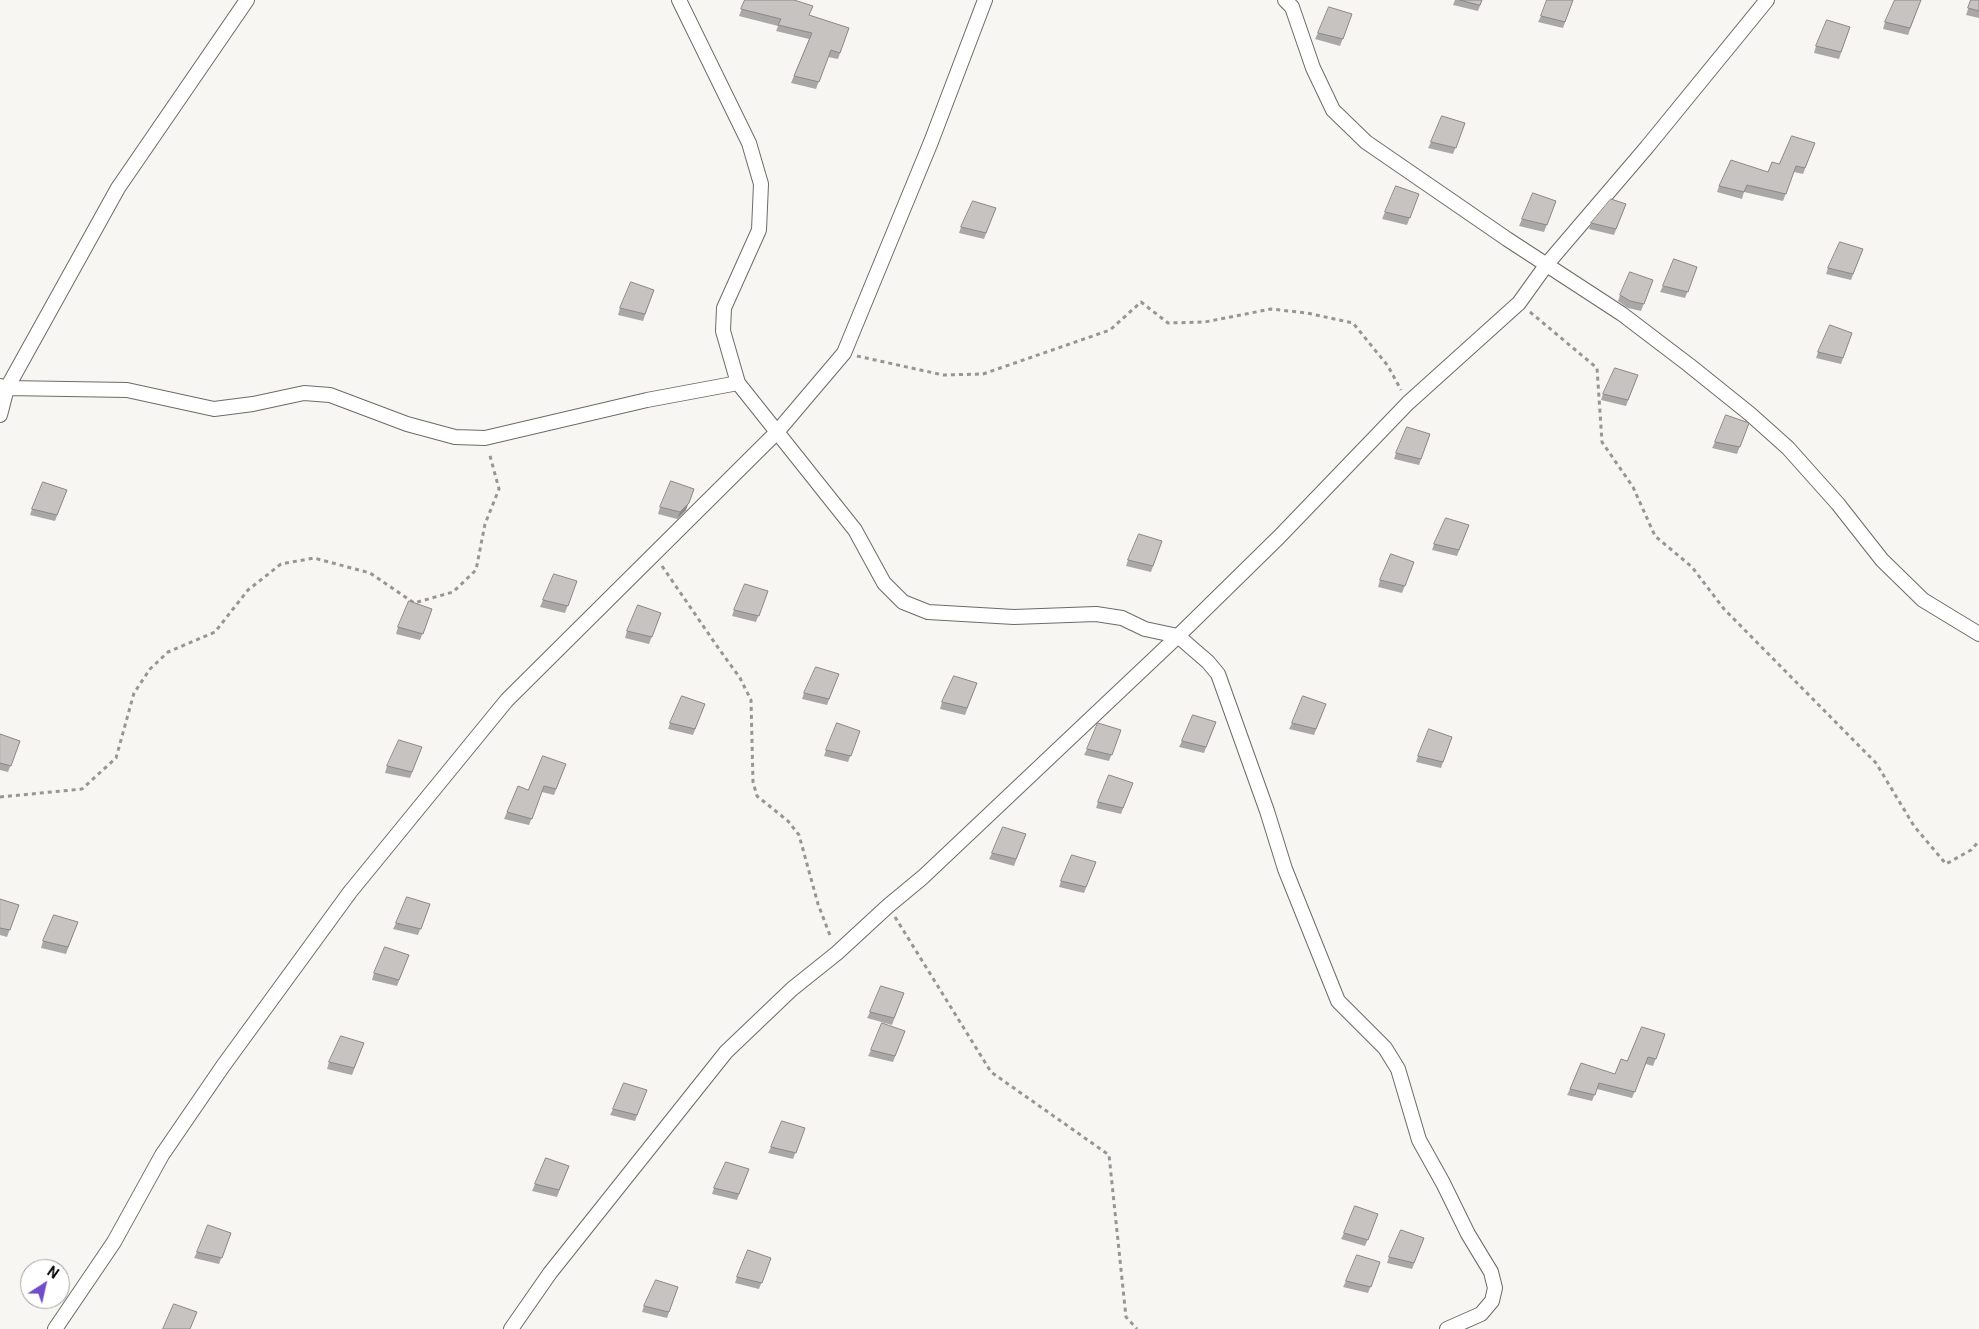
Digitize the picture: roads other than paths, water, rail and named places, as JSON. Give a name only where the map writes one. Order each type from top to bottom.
[{"type":"street","points":[[0,415],[4,387],[118,188],[246,0]]},
{"type":"street","points":[[679,0],[749,143],[761,184],[759,230],[724,308],[723,331],[738,383],[855,530],[884,582],[903,602],[928,612],[1014,617],[1096,614],[1122,618],[1145,629],[1178,636],[1208,662],[1218,674],[1267,811],[1284,869],[1338,1001],[1385,1048],[1398,1069],[1419,1140],[1468,1234],[1491,1272],[1495,1288],[1492,1302],[1481,1314],[1447,1329]]},
{"type":"street","points":[[55,1329],[114,1242],[162,1155],[223,1066],[350,892],[507,700],[777,432],[844,353],[931,142],[985,0]]},
{"type":"street","points":[[1285,0],[1292,6],[1313,68],[1333,110],[1366,142],[1506,238],[1622,314],[1750,414],[1788,448],[1838,504],[1889,567],[1923,600],[1979,634]]},
{"type":"street","points":[[511,1329],[550,1273],[726,1052],[792,989],[837,953],[888,906],[923,878],[1178,636],[1279,537],[1408,403],[1520,303],[1547,264],[1647,147],[1767,0]]},
{"type":"street","points":[[4,387],[127,390],[214,409],[253,404],[304,393],[330,395],[417,427],[455,437],[485,438],[647,400],[738,383]]}]
